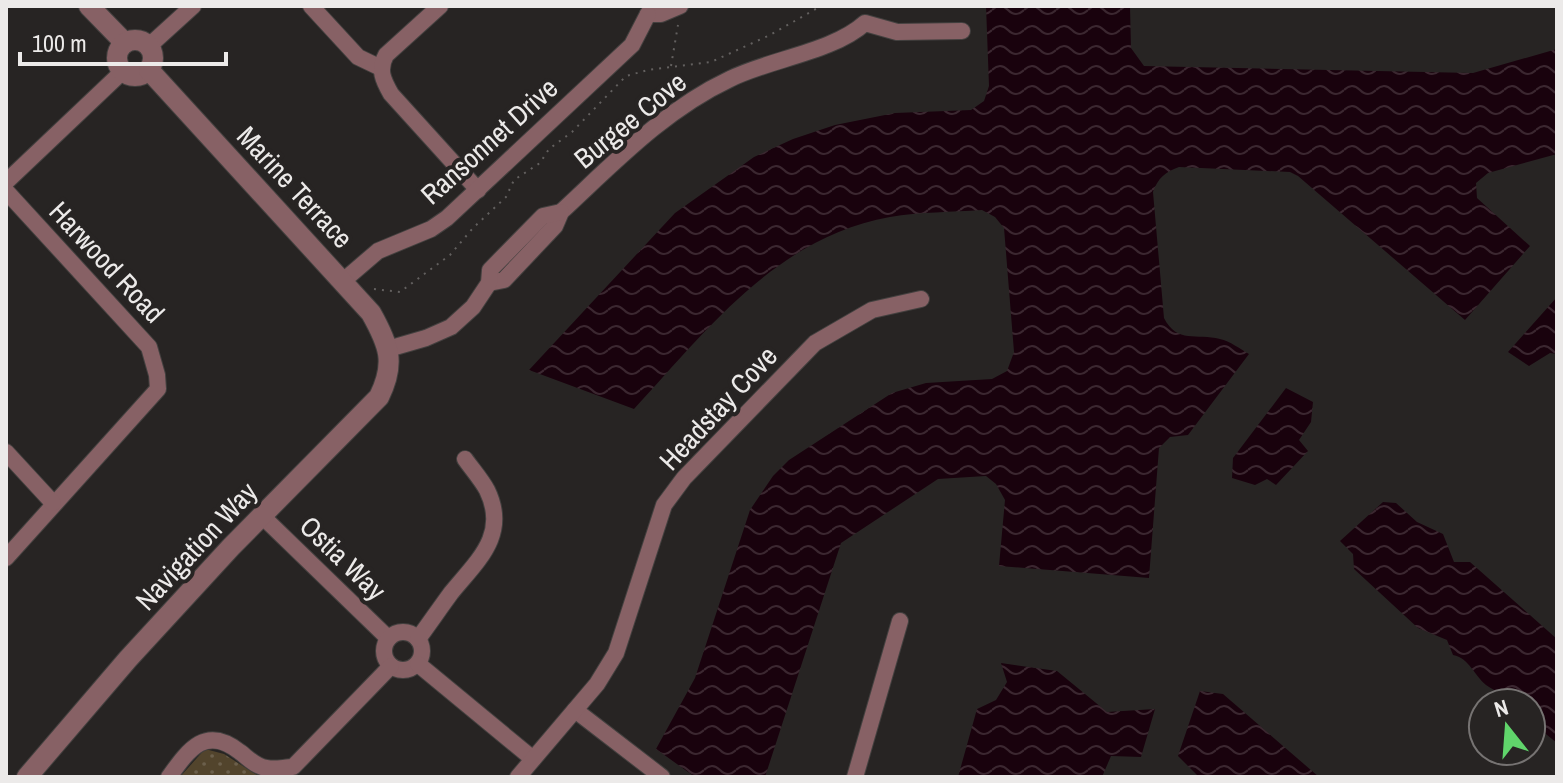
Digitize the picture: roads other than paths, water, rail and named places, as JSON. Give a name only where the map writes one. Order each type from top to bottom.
[{"type":"street","points":[[89,6],[125,43]]},
{"type":"street","points":[[149,46],[193,6]]},
{"type":"street","points":[[311,6],[358,57],[381,68]]},
{"type":"street","points":[[440,6],[386,55],[381,68],[383,81],[391,94],[478,190]]},
{"type":"street","points":[[646,10],[676,8]]},
{"type":"street","name":"Ransonnet Drive","points":[[343,281],[378,251],[431,229],[478,190],[632,45],[646,10]]},
{"type":"street","name":"Burgee Cove","points":[[388,349],[451,327],[473,307],[489,283],[504,280],[555,226],[561,212],[646,133],[687,103],[731,78],[842,39],[865,23],[897,32],[962,31]]},
{"type":"street","points":[[137,40],[149,46],[154,61],[149,70],[139,77],[127,75],[118,66],[117,53],[125,43],[137,40]]},
{"type":"street","name":"Marine Terrace","points":[[149,70],[371,313],[388,349]]},
{"type":"street","points":[[6,182],[122,72]]},
{"type":"street","name":"Harwood Road","points":[[6,191],[149,347],[158,389],[6,558]]},
{"type":"street","name":"Headstay Cove","points":[[518,777],[597,684],[616,653],[664,505],[684,478],[815,343],[872,310],[921,299]]},
{"type":"street","name":"Navigation Way","points":[[27,777],[128,659],[261,515],[379,397],[390,365],[388,349]]},
{"type":"street","points":[[6,452],[53,503]]},
{"type":"street","points":[[418,639],[483,556],[494,533],[494,512],[487,490],[465,459]]},
{"type":"street","name":"Ostia Way","points":[[261,515],[388,638]]},
{"type":"street","points":[[855,777],[900,621]]},
{"type":"street","points":[[406,632],[418,639],[423,652],[418,664],[401,671],[391,666],[385,660],[383,651],[388,638],[406,632]]},
{"type":"street","points":[[418,664],[533,759]]},
{"type":"street","points":[[169,777],[193,748],[211,738],[225,741],[253,763],[267,769],[293,767],[391,666]]},
{"type":"street","points":[[575,710],[662,777]]},
{"type":"water","points":[[986,6],[1130,6],[1131,48],[1144,66],[1473,73],[1557,49],[1557,154],[1488,173],[1476,183],[1477,198],[1530,246],[1465,320],[1290,172],[1179,167],[1166,173],[1153,192],[1164,318],[1181,334],[1224,340],[1249,354],[1188,435],[1170,437],[1159,448],[1149,578],[999,566],[1005,500],[996,484],[986,476],[938,479],[841,543],[765,777],[695,777],[656,749],[695,678],[750,510],[773,476],[789,460],[892,393],[926,383],[992,379],[1007,371],[1014,352],[1004,228],[995,217],[982,210],[913,214],[850,228],[813,244],[747,291],[689,348],[634,409],[529,370],[675,213],[754,157],[793,139],[835,125],[895,113],[971,110],[984,101],[989,86]]},
{"type":"water","points":[[1557,297],[1557,354],[1550,353],[1529,366],[1508,352]]},
{"type":"water","points":[[1286,388],[1313,402],[1311,422],[1299,440],[1308,451],[1276,485],[1267,479],[1255,485],[1232,478],[1233,458]]},
{"type":"water","points":[[1383,502],[1396,503],[1417,522],[1443,534],[1454,562],[1470,562],[1557,639],[1557,743],[1547,735],[1547,687],[1486,685],[1467,663],[1453,655],[1447,640],[1418,628],[1354,569],[1353,554],[1340,541]]},
{"type":"water","points":[[1001,663],[1057,671],[1107,712],[1155,709],[1141,757],[1111,756],[1102,777],[958,777],[977,709],[996,700],[1007,682]]},
{"type":"water","points":[[1200,691],[1223,694],[1319,777],[1199,777],[1178,756]]}]
